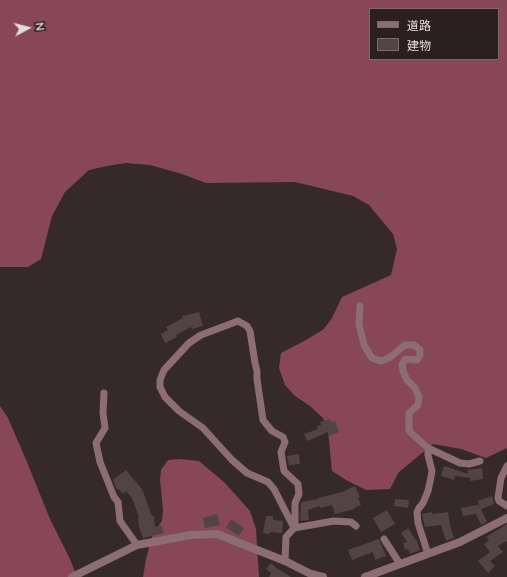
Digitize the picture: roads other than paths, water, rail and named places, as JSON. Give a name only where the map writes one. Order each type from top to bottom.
[{"type":"street","points":[[360,306],[359,324],[364,345],[372,358],[381,361],[389,358],[408,345],[414,345],[420,350],[420,355],[417,360],[406,359],[402,366],[407,380],[415,388],[419,398],[418,405],[409,413],[411,433],[428,448],[460,463],[469,464],[480,461]]},
{"type":"street","points":[[238,321],[247,326],[250,331],[263,420],[272,431],[283,437],[285,442],[282,452],[284,471],[298,484],[299,494],[295,503],[295,528],[271,485],[268,482],[248,473],[232,460],[203,428],[179,411],[166,398],[160,387],[160,380],[164,370],[190,343],[201,335],[238,321]]},
{"type":"street","points":[[104,393],[103,412],[105,428],[96,443],[100,462],[114,497],[118,502],[120,521],[137,545]]},
{"type":"street","points":[[428,448],[432,471],[428,491],[418,512],[418,522],[428,554]]},
{"type":"street","points":[[507,466],[501,478],[498,498],[499,501],[507,506]]},
{"type":"street","points":[[365,577],[460,542],[507,518]]},
{"type":"street","points":[[284,561],[286,537],[295,528],[334,521],[351,522],[356,526]]},
{"type":"street","points":[[72,577],[137,545],[191,535],[218,534],[284,561],[311,574],[323,577]]},
{"type":"street","points":[[384,539],[400,564]]}]
